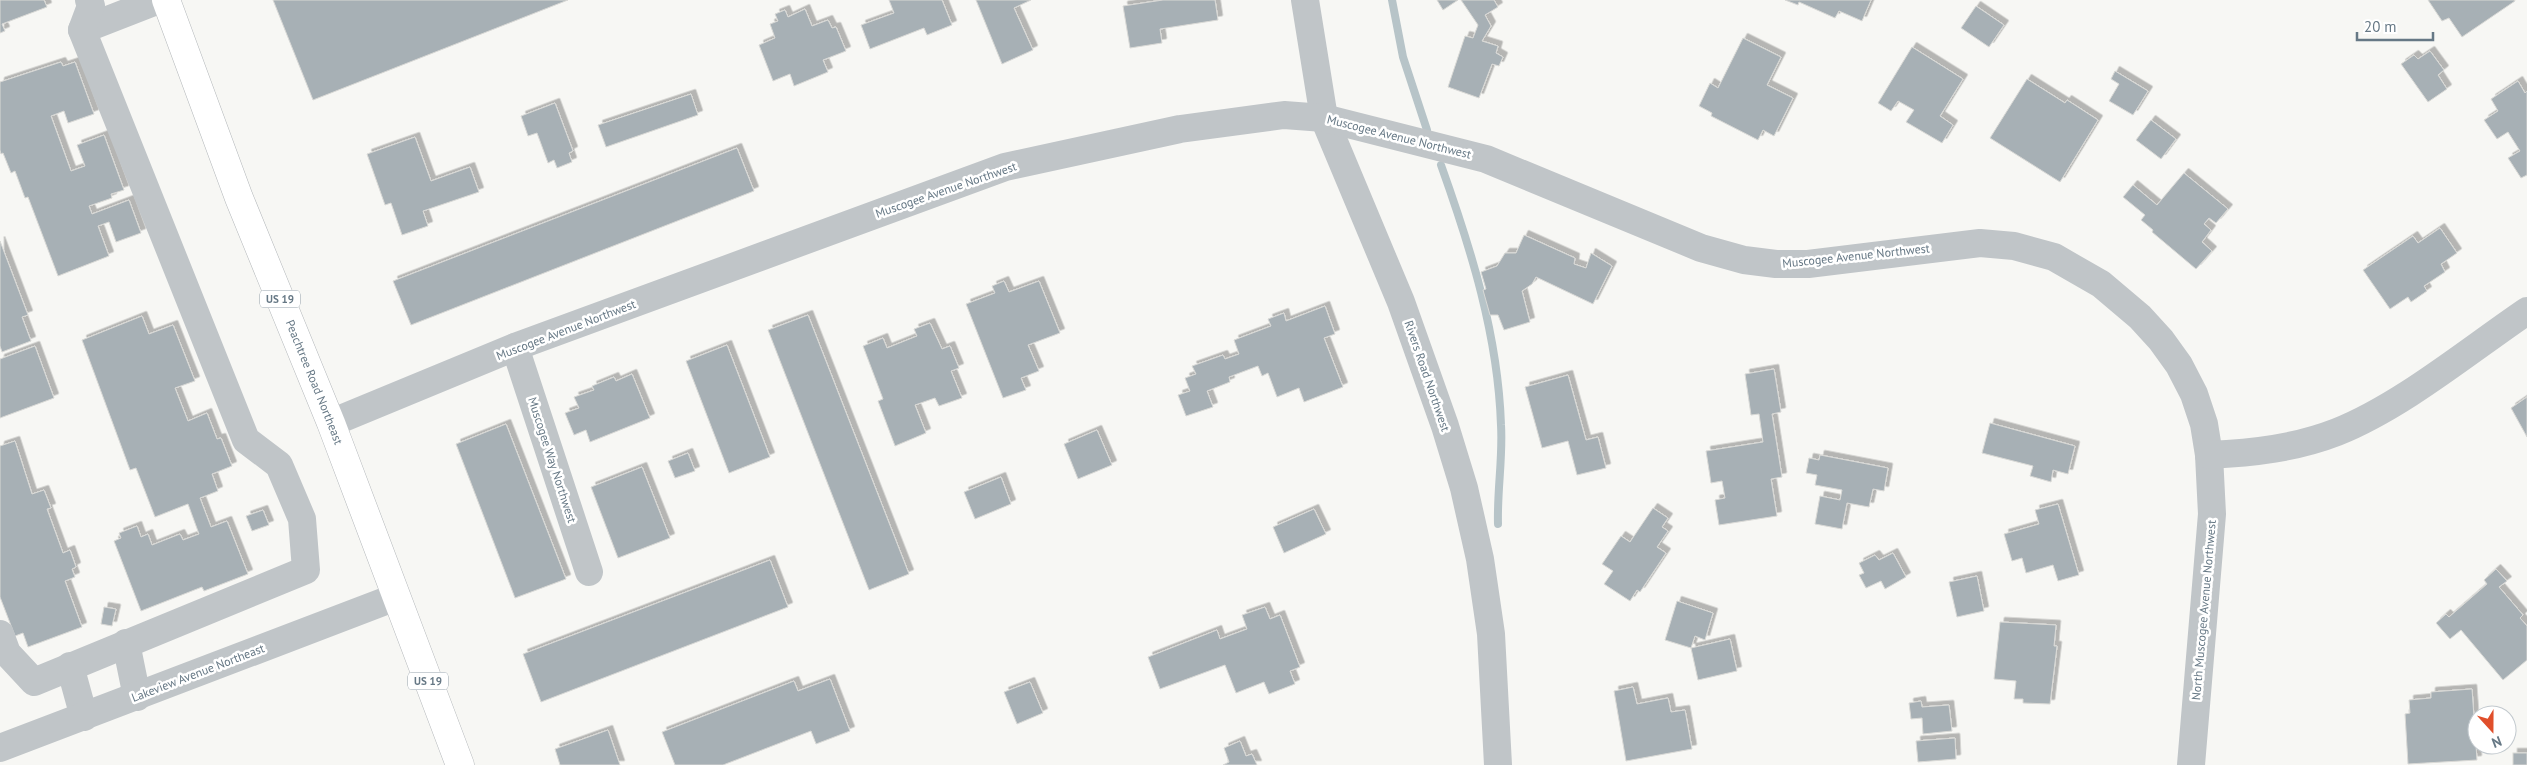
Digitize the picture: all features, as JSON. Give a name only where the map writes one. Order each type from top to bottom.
[{"type":"highway","name":"Peachtree Road Northeast","points":[[166,0],[239,198],[331,423],[460,765]]},
{"type":"street","points":[[0,634],[7,653],[34,682],[306,570],[302,519],[279,465],[246,440],[82,30],[91,6],[89,0]]},
{"type":"street","points":[[82,30],[159,0]]},
{"type":"street","name":"Rivers Road Northwest","points":[[1305,0],[1324,118],[1401,302],[1445,426],[1464,488],[1480,559],[1491,634],[1498,765]]},
{"type":"street","name":"Muscogee Avenue Northwest","points":[[331,423],[515,348],[1005,167],[1180,129],[1284,115],[1324,118],[1486,159],[1701,248],[1744,260],[1776,264],[1808,264],[1980,243],[2014,246],[2054,257],[2101,284],[2140,316],[2162,340],[2194,394],[2204,424],[2209,455]]},
{"type":"street","points":[[2209,455],[2251,453],[2297,445],[2379,413],[2527,311]]},
{"type":"street","name":"Muscogee Way Northwest","points":[[515,348],[589,572]]},
{"type":"street","name":"North Muscogee Avenue Northwest","points":[[2191,765],[2212,514],[2209,455]]},
{"type":"street","name":"Lakeview Avenue Northeast","points":[[0,748],[396,597]]},
{"type":"street","points":[[126,643],[137,696]]},
{"type":"street","points":[[70,666],[84,717]]},
{"type":"building","points":[[0,0],[44,0],[47,7],[2,24],[5,31],[0,33]]},
{"type":"building","points":[[273,0],[568,0],[313,100]]},
{"type":"building","points":[[889,0],[942,0],[952,25],[927,35],[924,28],[870,49],[861,25],[894,13]]},
{"type":"building","points":[[976,0],[1031,0],[1014,8],[1033,50],[1002,64]]},
{"type":"building","points":[[1163,0],[1215,0],[1218,20],[1160,29],[1162,43],[1130,48],[1123,6]]},
{"type":"building","points":[[1437,0],[1458,0],[1443,10]]},
{"type":"building","points":[[1461,0],[1494,0],[1498,7],[1485,15],[1491,26],[1482,41],[1498,46],[1496,53],[1503,57],[1499,66],[1492,64],[1479,98],[1448,87],[1465,36],[1473,38],[1478,25]]},
{"type":"building","points":[[1785,0],[1871,0],[1862,21],[1839,11],[1835,18],[1799,2],[1798,5]]},
{"type":"building","points":[[2428,0],[2515,1],[2462,37],[2449,18],[2442,21]]},
{"type":"building","points":[[1976,6],[2004,25],[1989,47],[1961,28]]},
{"type":"building","points":[[805,9],[812,26],[828,20],[832,28],[836,27],[846,51],[823,60],[828,72],[794,86],[790,74],[773,81],[759,45],[775,38],[770,24],[778,21],[775,14],[785,10],[788,17]]},
{"type":"building","points":[[1743,38],[1781,57],[1767,85],[1793,98],[1774,136],[1763,130],[1758,140],[1711,116],[1712,113],[1699,106],[1710,83],[1718,88]]},
{"type":"building","points":[[1912,47],[1963,79],[1940,116],[1953,125],[1942,143],[1906,122],[1914,110],[1898,101],[1891,111],[1878,103]]},
{"type":"building","points":[[2430,51],[2444,70],[2438,75],[2447,89],[2428,102],[2401,64],[2414,55],[2418,59]]},
{"type":"building","points":[[61,62],[63,66],[75,62],[94,114],[68,123],[64,111],[51,116],[71,171],[85,166],[77,145],[104,135],[124,190],[111,194],[112,198],[89,206],[92,214],[129,200],[141,233],[116,242],[109,222],[98,226],[109,256],[58,276],[28,197],[25,198],[15,171],[11,173],[3,153],[1,154],[0,82]]},
{"type":"building","points":[[2115,71],[2148,91],[2133,115],[2109,101],[2119,84],[2111,79]]},
{"type":"building","points":[[2027,79],[2065,103],[2067,100],[2098,120],[2060,182],[1990,138]]},
{"type":"building","points":[[2518,81],[2525,93],[2527,91],[2527,175],[2521,178],[2508,158],[2520,151],[2508,132],[2497,139],[2484,120],[2498,111],[2491,99]]},
{"type":"building","points":[[691,94],[698,115],[606,147],[598,125]]},
{"type":"building","points":[[555,103],[573,151],[569,153],[572,162],[557,168],[554,160],[548,163],[537,133],[528,136],[521,116]]},
{"type":"building","points":[[2151,120],[2176,139],[2161,159],[2136,140]]},
{"type":"building","points":[[415,137],[431,181],[470,167],[479,192],[423,211],[428,226],[402,235],[391,203],[385,205],[367,154]]},
{"type":"building","points":[[737,148],[754,191],[411,325],[393,281]]},
{"type":"building","points":[[2184,173],[2228,209],[2216,223],[2209,218],[2204,224],[2211,230],[2202,242],[2212,251],[2196,269],[2152,232],[2153,230],[2141,220],[2145,215],[2123,197],[2133,185],[2157,205]]},
{"type":"building","points":[[2440,228],[2457,253],[2441,264],[2445,272],[2424,286],[2427,291],[2411,302],[2408,297],[2390,309],[2363,270],[2413,236],[2418,243]]},
{"type":"building","points":[[1524,235],[1575,258],[1574,264],[1586,268],[1591,253],[1612,266],[1593,304],[1536,277],[1532,284],[1522,291],[1530,322],[1504,330],[1498,315],[1490,315],[1483,290],[1486,289],[1481,272],[1497,266],[1505,253],[1516,253]]},
{"type":"building","points":[[0,241],[28,315],[22,317],[31,341],[2,352],[0,346]]},
{"type":"building","points":[[1004,281],[1009,292],[1039,281],[1060,333],[1028,345],[1039,371],[1021,378],[1026,390],[1003,398],[966,304],[995,293],[992,286]]},
{"type":"building","points":[[1325,306],[1335,334],[1324,338],[1343,387],[1304,402],[1299,388],[1277,397],[1268,373],[1262,376],[1258,366],[1229,377],[1230,382],[1207,391],[1213,407],[1186,416],[1178,395],[1190,391],[1185,378],[1196,374],[1192,366],[1223,355],[1225,359],[1239,354],[1234,340],[1271,326],[1268,319],[1284,313],[1286,321]]},
{"type":"building","points":[[808,315],[909,574],[869,590],[768,330]]},
{"type":"building","points":[[142,316],[149,334],[173,325],[195,381],[175,388],[188,421],[207,413],[217,439],[221,438],[232,466],[212,474],[218,491],[200,498],[211,527],[227,521],[248,574],[204,591],[202,587],[141,611],[114,541],[121,538],[119,533],[137,526],[141,537],[148,534],[152,545],[180,534],[183,540],[199,534],[188,504],[155,517],[136,468],[130,470],[82,340]]},
{"type":"building","points":[[930,323],[942,349],[950,346],[959,368],[951,371],[962,398],[939,406],[935,398],[915,405],[926,433],[895,446],[878,401],[883,399],[863,346],[883,338],[887,348],[917,336],[914,329]]},
{"type":"building","points":[[727,345],[770,457],[729,473],[686,361]]},
{"type":"building","points":[[35,346],[54,398],[0,418],[0,359]]},
{"type":"building","points":[[1774,369],[1781,412],[1772,414],[1782,477],[1771,479],[1777,516],[1719,525],[1715,500],[1725,498],[1722,481],[1711,483],[1706,451],[1763,442],[1759,414],[1751,415],[1745,374]]},
{"type":"building","points":[[632,374],[650,418],[590,442],[586,430],[574,435],[565,413],[579,408],[574,397],[594,390],[592,386],[614,377],[616,381]]},
{"type":"building","points":[[1568,375],[1586,440],[1598,437],[1606,468],[1577,475],[1568,441],[1542,448],[1525,387]]},
{"type":"building","points":[[2527,397],[2527,437],[2511,408]]},
{"type":"building","points":[[1990,423],[2075,446],[2068,474],[2053,470],[2051,482],[2030,476],[2033,466],[1982,453]]},
{"type":"building","points":[[506,424],[566,579],[515,598],[456,444]]},
{"type":"building","points":[[1097,430],[1112,465],[1078,479],[1064,444]]},
{"type":"building","points":[[15,441],[32,494],[44,490],[51,508],[47,509],[63,553],[70,550],[76,567],[72,569],[75,577],[65,581],[82,627],[28,647],[23,633],[15,636],[0,597],[0,446]]},
{"type":"building","points":[[688,453],[695,471],[675,478],[668,461]]},
{"type":"building","points":[[1820,455],[1888,468],[1884,491],[1873,489],[1869,507],[1847,503],[1842,529],[1815,524],[1820,496],[1840,500],[1842,490],[1815,485],[1817,475],[1806,473],[1809,458],[1819,460]]},
{"type":"building","points":[[642,467],[670,538],[618,558],[591,487]]},
{"type":"building","points":[[1001,477],[1011,504],[975,519],[964,492]]},
{"type":"building","points":[[2058,504],[2079,575],[2058,581],[2053,565],[2026,573],[2022,558],[2012,561],[2004,534],[2039,524],[2035,510]]},
{"type":"building","points":[[1653,508],[1668,518],[1662,527],[1668,531],[1657,547],[1666,553],[1640,592],[1637,590],[1630,601],[1604,584],[1613,571],[1602,564],[1621,536],[1630,542]]},
{"type":"building","points":[[1314,509],[1326,534],[1284,553],[1273,527]]},
{"type":"building","points":[[263,510],[269,525],[252,531],[246,516]]},
{"type":"building","points":[[1893,553],[1906,577],[1885,589],[1881,581],[1866,588],[1859,575],[1864,573],[1859,563],[1875,555],[1879,560]]},
{"type":"building","points":[[770,560],[788,607],[541,702],[523,654]]},
{"type":"building","points":[[2496,569],[2507,581],[2499,587],[2523,615],[2520,618],[2527,626],[2527,660],[2503,680],[2461,630],[2450,639],[2436,623],[2446,614],[2449,617],[2487,584],[2484,580]]},
{"type":"building","points":[[1977,576],[1984,611],[1957,617],[1949,582]]},
{"type":"building","points":[[1677,601],[1713,613],[1705,640],[1695,636],[1691,648],[1665,640]]},
{"type":"building","points":[[104,607],[116,609],[112,626],[101,624]]},
{"type":"building","points":[[1265,607],[1270,619],[1280,615],[1300,667],[1290,671],[1295,684],[1269,694],[1264,682],[1236,693],[1225,665],[1160,689],[1148,657],[1217,630],[1220,639],[1247,629],[1242,615]]},
{"type":"building","points":[[2000,622],[2056,625],[2054,646],[2057,646],[2050,704],[2023,703],[2023,699],[2014,699],[2016,681],[1994,679]]},
{"type":"building","points":[[1730,639],[1737,671],[1698,680],[1691,648]]},
{"type":"building","points":[[830,679],[850,731],[816,744],[811,731],[723,765],[675,765],[662,732],[794,681],[798,691]]},
{"type":"building","points":[[1030,682],[1043,713],[1017,724],[1004,692]]},
{"type":"building","points":[[1633,687],[1637,704],[1668,698],[1671,712],[1685,710],[1692,749],[1626,761],[1614,691]]},
{"type":"building","points":[[2472,689],[2473,705],[2467,705],[2467,755],[2477,755],[2477,760],[2408,764],[2405,714],[2410,713],[2409,700],[2431,698],[2431,692]]},
{"type":"building","points":[[1921,701],[1922,707],[1949,705],[1952,731],[1923,734],[1922,718],[1911,719],[1909,703]]},
{"type":"building","points":[[608,730],[620,765],[560,765],[555,749]]},
{"type":"building","points":[[1955,738],[1956,759],[1918,762],[1916,741]]},
{"type":"building","points":[[1240,741],[1246,756],[1252,754],[1257,765],[1223,765],[1229,762],[1224,748]]},
{"type":"building","points":[[2527,753],[2527,765],[2513,765],[2513,755]]},
{"type":"waterway","points":[[1392,0],[1403,57],[1427,130]]},
{"type":"waterway","points":[[1441,165],[1472,260],[1489,325],[1495,358],[1501,437],[1498,524]]}]
